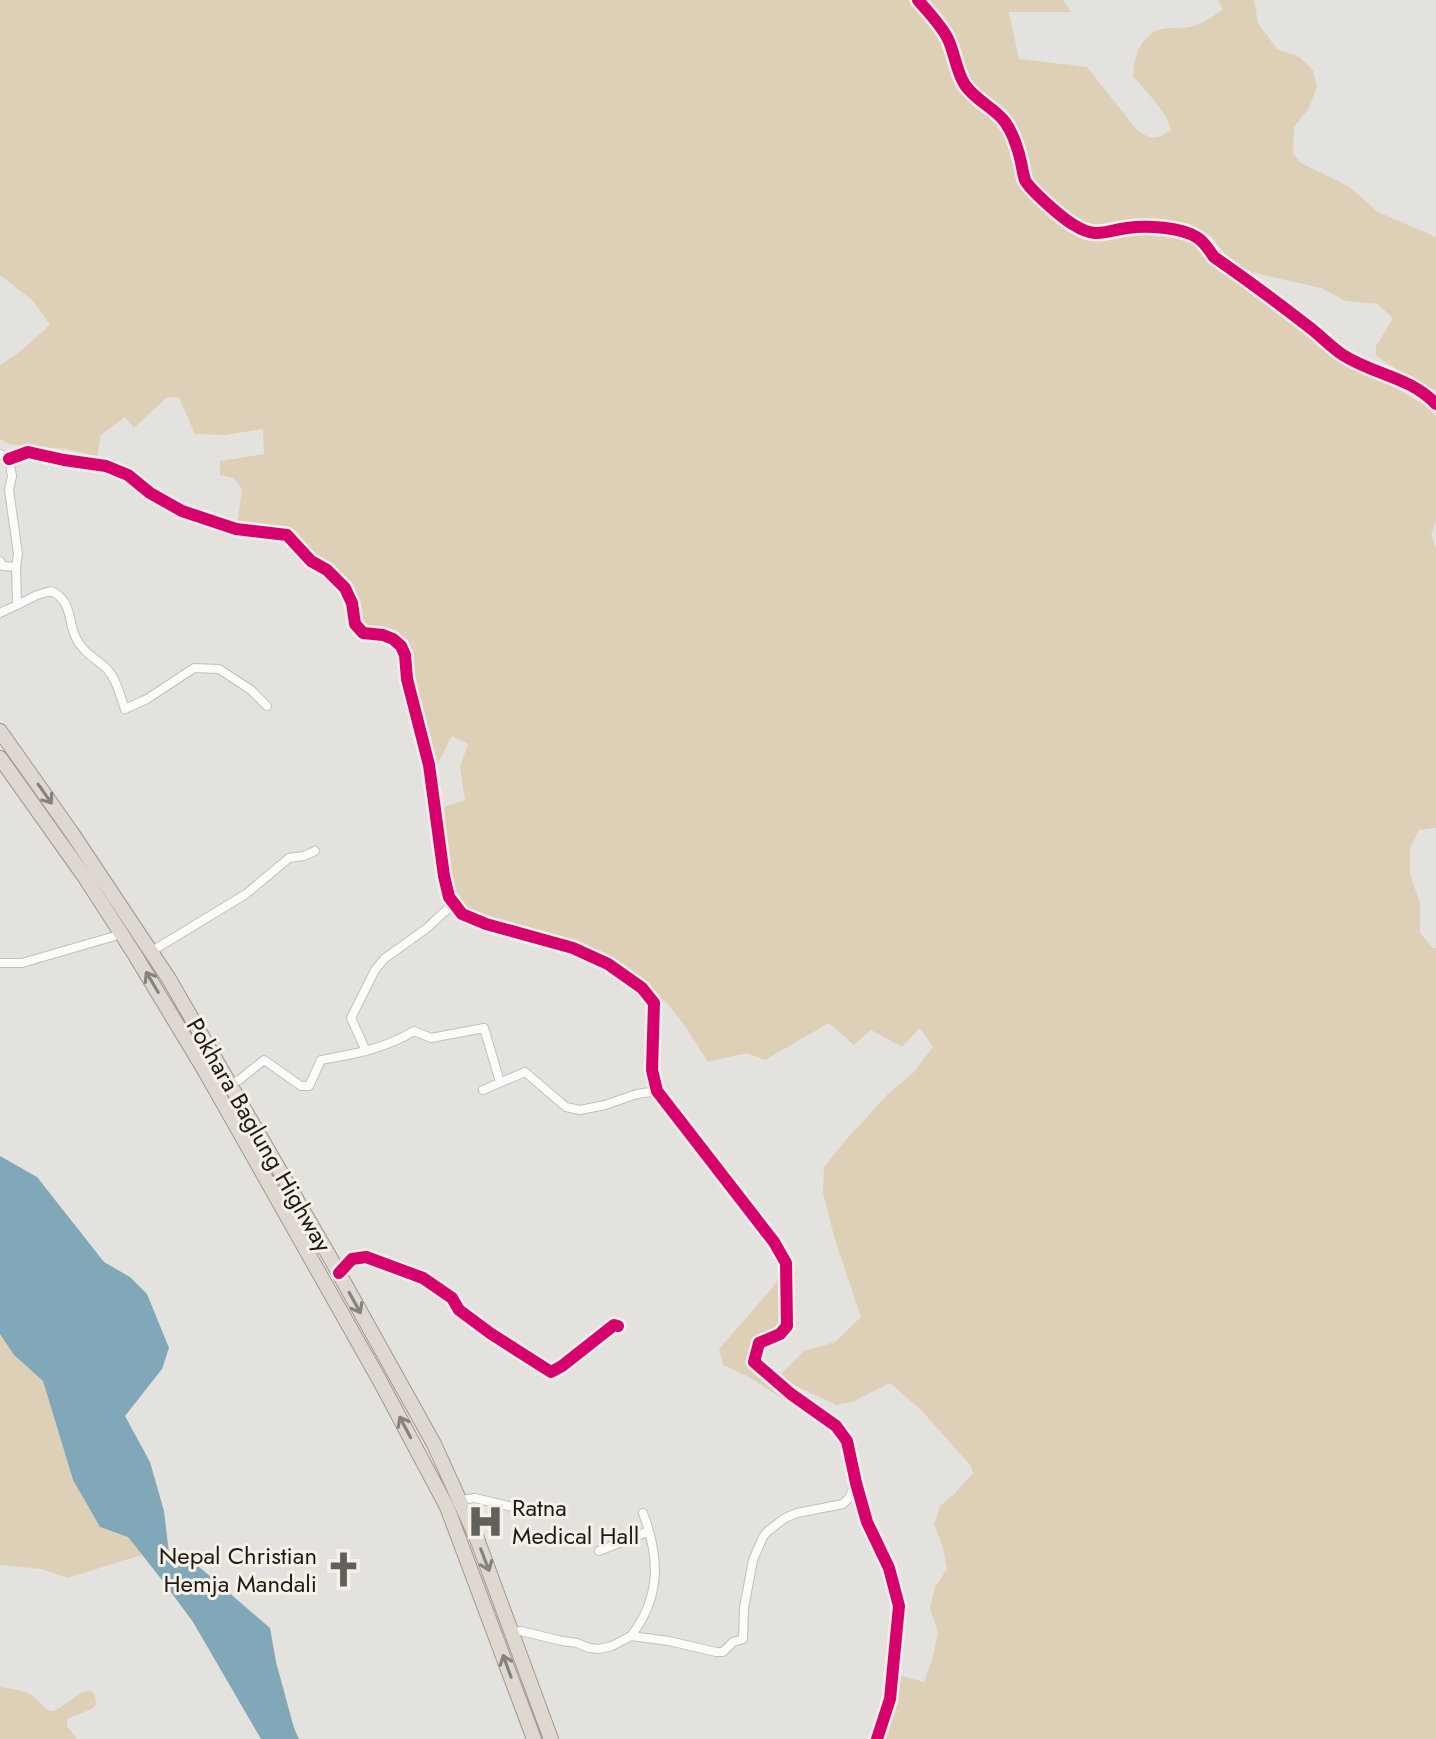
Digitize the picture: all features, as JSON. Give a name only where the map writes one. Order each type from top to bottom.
[{"type":"highway","name":"Pokhara Baglung Highway","points":[[0,731],[152,951],[339,1273],[434,1444],[477,1539],[551,1739]]},
{"type":"highway","name":"Pokhara Baglung Highway","points":[[0,758],[122,934],[205,1071],[373,1368],[447,1507],[534,1739]]},
{"type":"street","points":[[918,0],[947,37],[966,86],[983,105],[1005,122],[1018,149],[1025,180],[1073,225],[1102,234],[1126,228],[1151,227],[1183,231],[1197,237],[1214,257],[1338,352],[1412,384],[1436,404]]},
{"type":"street","points":[[0,454],[9,459],[28,452],[106,466],[128,475],[150,493],[182,511],[236,529],[287,535],[311,561],[345,588],[352,603],[355,624],[363,633],[383,635],[401,646],[429,765],[444,876],[449,897],[462,914],[486,924],[573,948],[608,964],[642,988],[654,1003],[652,1070],[657,1091],[774,1242],[786,1263],[787,1326],[780,1334],[759,1343],[754,1362],[791,1394],[836,1426],[847,1441],[867,1522],[889,1568],[899,1606],[890,1699],[877,1739]]},
{"type":"street","points":[[9,459],[12,476],[9,490],[18,554],[17,605]]},
{"type":"street","points":[[0,561],[3,566],[16,567]]},
{"type":"street","points":[[0,613],[51,591],[61,596],[76,638],[89,656],[107,669],[125,709],[147,699],[194,668],[219,669],[251,690],[267,706]]},
{"type":"street","points":[[152,951],[246,894],[289,858],[315,851]]},
{"type":"street","points":[[366,1051],[351,1018],[375,970],[384,959],[427,928],[454,903]]},
{"type":"street","points":[[0,963],[22,963],[122,934]]},
{"type":"street","points":[[230,1084],[264,1060],[301,1086],[309,1086],[321,1060],[393,1043],[414,1031],[431,1038],[484,1028],[500,1082]]},
{"type":"street","points":[[483,1090],[525,1072],[566,1107],[580,1110],[657,1091]]},
{"type":"street","points":[[339,1273],[352,1259],[366,1257],[423,1278],[452,1298],[459,1310],[479,1325],[551,1372],[614,1325],[618,1326]]},
{"type":"street","points":[[631,1636],[716,1652],[723,1652],[733,1642],[743,1639],[744,1608],[753,1560],[763,1537],[785,1518],[797,1513],[843,1504],[856,1483]]},
{"type":"street","points":[[460,1500],[475,1498],[534,1512]]},
{"type":"street","points":[[512,1632],[521,1631],[599,1649],[631,1636],[645,1618],[654,1591],[653,1547],[643,1513]]},
{"type":"street","points":[[599,1551],[649,1531]]},
{"type":"shaded area","points":[[0,0],[1063,0],[1071,12],[1009,12],[1019,59],[1087,67],[1137,130],[1154,138],[1171,130],[1160,108],[1133,76],[1138,52],[1152,33],[1194,26],[1223,10],[1218,0],[1254,0],[1258,23],[1277,49],[1299,57],[1313,70],[1317,87],[1309,108],[1294,127],[1293,153],[1301,163],[1348,186],[1378,212],[1436,237],[1436,394],[1376,356],[1376,346],[1393,318],[1377,304],[1346,301],[1321,288],[1246,271],[1231,263],[1212,237],[1191,226],[1149,222],[1130,224],[1124,231],[1183,238],[1200,245],[1216,265],[1338,359],[1428,407],[1436,417],[1436,520],[1431,536],[1436,548],[1436,828],[1419,830],[1410,848],[1410,874],[1420,903],[1420,933],[1436,948],[1436,1739],[884,1739],[898,1675],[924,1682],[932,1660],[938,1633],[930,1608],[935,1587],[947,1569],[934,1525],[940,1506],[973,1473],[971,1466],[921,1410],[890,1383],[852,1402],[836,1405],[778,1377],[804,1351],[835,1342],[861,1317],[823,1193],[824,1167],[888,1094],[914,1072],[933,1047],[920,1028],[902,1047],[871,1030],[854,1045],[829,1023],[765,1060],[747,1053],[708,1062],[668,1004],[644,981],[580,942],[482,917],[459,901],[451,882],[444,807],[465,800],[460,767],[468,744],[452,736],[435,769],[417,704],[409,650],[402,640],[361,623],[354,594],[339,575],[310,554],[285,529],[237,525],[242,489],[234,478],[220,475],[220,461],[264,454],[263,429],[225,435],[195,434],[179,397],[166,398],[134,428],[125,417],[101,435],[97,456],[66,449],[9,444],[0,439],[0,365],[50,325],[33,301],[0,275]]},
{"type":"shaded area","points":[[782,1271],[781,1324],[773,1334],[760,1339],[751,1360],[755,1368],[800,1410],[749,1377],[723,1365],[719,1349],[773,1287]]},
{"type":"shaded area","points":[[0,1334],[14,1355],[43,1381],[73,1480],[100,1527],[128,1536],[142,1555],[67,1578],[42,1569],[0,1565]]},
{"type":"shaded area","points":[[0,1686],[27,1693],[52,1711],[91,1691],[95,1695],[96,1705],[67,1719],[67,1726],[77,1739],[0,1739]]},
{"type":"water","points":[[0,1156],[37,1177],[104,1262],[130,1277],[147,1294],[169,1348],[162,1369],[125,1416],[150,1462],[164,1511],[169,1553],[190,1559],[270,1628],[276,1662],[299,1739],[261,1739],[193,1622],[128,1537],[100,1527],[73,1480],[43,1381],[14,1355],[0,1334]]},
{"type":"cycle path","points":[[918,0],[948,39],[965,85],[1008,126],[1028,185],[1062,217],[1095,233],[1144,227],[1174,229],[1191,234],[1203,242],[1214,257],[1343,355],[1403,381],[1436,404]]},
{"type":"cycle path","points":[[9,459],[28,452],[106,466],[128,475],[150,493],[182,511],[236,529],[287,535],[311,561],[327,570],[345,588],[352,603],[355,624],[363,633],[383,635],[401,646],[429,765],[444,876],[449,897],[462,914],[486,924],[573,948],[608,964],[642,988],[654,1003],[652,1070],[657,1091],[774,1242],[786,1263],[787,1326],[780,1334],[759,1343],[754,1362],[791,1394],[836,1426],[847,1441],[867,1522],[889,1568],[899,1606],[890,1699],[877,1739]]},
{"type":"cycle path","points":[[339,1273],[352,1259],[366,1257],[423,1278],[452,1298],[459,1310],[490,1333],[551,1372],[614,1325],[618,1326]]},
{"type":"place","name":"Ratna Medical Hall","points":[[486,1522]]},
{"type":"place","name":"Nepal Christian Hemja Mandali","points":[[343,1570]]}]
